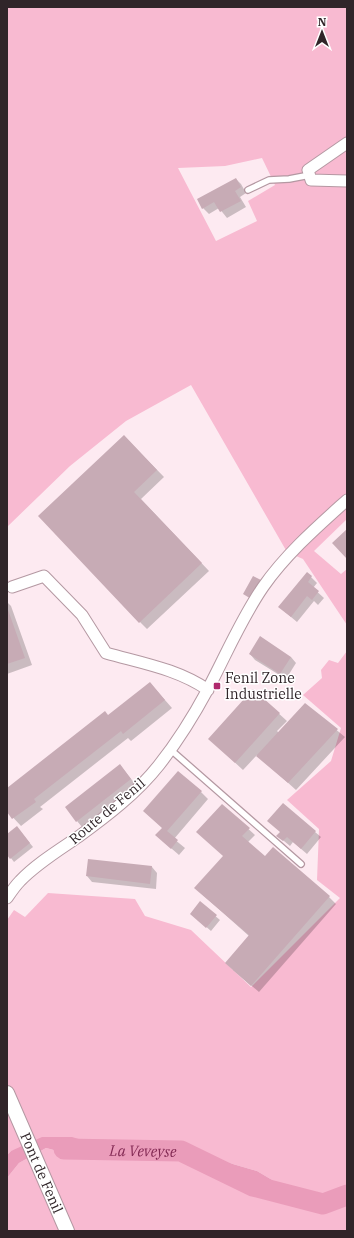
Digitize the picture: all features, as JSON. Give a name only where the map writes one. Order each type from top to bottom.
[{"type":"street","points":[[347,143],[308,170],[311,180],[347,181]]},
{"type":"street","name":"Route de Fenil","points":[[7,898],[20,881],[33,869],[92,827],[136,790],[158,766],[181,736],[208,690],[250,607],[263,587],[296,549],[347,500]]},
{"type":"street","points":[[10,588],[44,576],[82,615],[106,653],[163,669],[196,681],[208,690]]},
{"type":"street","name":"Pont de Fenil","points":[[7,1093],[67,1231]]},
{"type":"lane","points":[[248,190],[269,180],[289,179],[310,175]]},
{"type":"lane","points":[[171,750],[301,864]]},
{"type":"shaded area","points":[[7,7],[347,7],[347,519],[314,551],[341,574],[347,569],[347,625],[303,559],[287,552],[191,385],[126,421],[70,466],[7,527]],"holes":[[[262,158],[275,185],[248,201],[257,221],[216,241],[178,168],[225,166]]]},
{"type":"shaded area","points":[[347,651],[347,1185],[337,1191],[315,1195],[284,1187],[257,1171],[188,1151],[219,1180],[342,1205],[347,1202],[347,1231],[7,1231],[7,1178],[19,1163],[46,1148],[73,1155],[92,1143],[11,1151],[7,1155],[7,920],[14,910],[25,917],[48,893],[135,899],[145,916],[191,930],[251,987],[340,898],[317,880],[319,829],[287,800],[331,761],[341,728],[303,695],[322,678],[321,670],[329,660],[338,663]]},
{"type":"shaded area","points":[[42,1137],[72,1137],[92,1143],[91,1151],[73,1155],[46,1148],[19,1163],[7,1178],[7,1155],[11,1151]]},
{"type":"shaded area","points":[[188,1151],[257,1171],[284,1187],[315,1195],[337,1191],[347,1185],[347,1202],[342,1205],[323,1204],[253,1186],[219,1180],[195,1166],[185,1156]]},
{"type":"building","points":[[236,178],[241,187],[235,191],[241,201],[220,212],[214,202],[202,209],[197,199]]},
{"type":"building","points":[[124,435],[157,470],[134,492],[202,563],[139,623],[38,516]]},
{"type":"building","points":[[347,529],[347,559],[332,543]]},
{"type":"building","points":[[307,572],[312,576],[308,582],[319,591],[312,600],[307,596],[291,617],[278,607]]},
{"type":"building","points":[[253,576],[263,581],[253,600],[243,594]]},
{"type":"building","points":[[7,607],[25,658],[7,664]]},
{"type":"building","points":[[260,636],[291,657],[280,674],[249,654]]},
{"type":"building","points":[[150,682],[165,700],[123,734],[121,731],[34,799],[36,802],[12,819],[7,812],[7,788],[105,711],[108,715]]},
{"type":"building","points":[[253,689],[280,713],[235,763],[208,739]]},
{"type":"building","points":[[305,703],[338,729],[288,783],[256,756]]},
{"type":"building","points":[[120,764],[131,779],[76,822],[65,807]]},
{"type":"building","points":[[178,771],[202,791],[167,831],[178,840],[171,849],[155,835],[162,828],[143,811]]},
{"type":"building","points":[[283,803],[316,831],[301,849],[287,837],[283,841],[276,836],[280,832],[267,821]]},
{"type":"building","points":[[222,804],[250,828],[242,836],[265,856],[273,847],[330,896],[251,986],[225,963],[249,935],[194,888],[223,856],[196,832]]},
{"type":"building","points":[[17,826],[30,843],[10,859],[7,855],[7,834]]},
{"type":"building","points":[[88,859],[152,866],[150,884],[86,876]]},
{"type":"building","points":[[200,901],[217,915],[206,928],[190,914]]},
{"type":"waterway","name":"La Veveyse","points":[[64,1149],[181,1151],[253,1186],[323,1204],[347,1195]]},
{"type":"place","name":"Fenil Zone Industrielle","points":[[217,686]]}]
